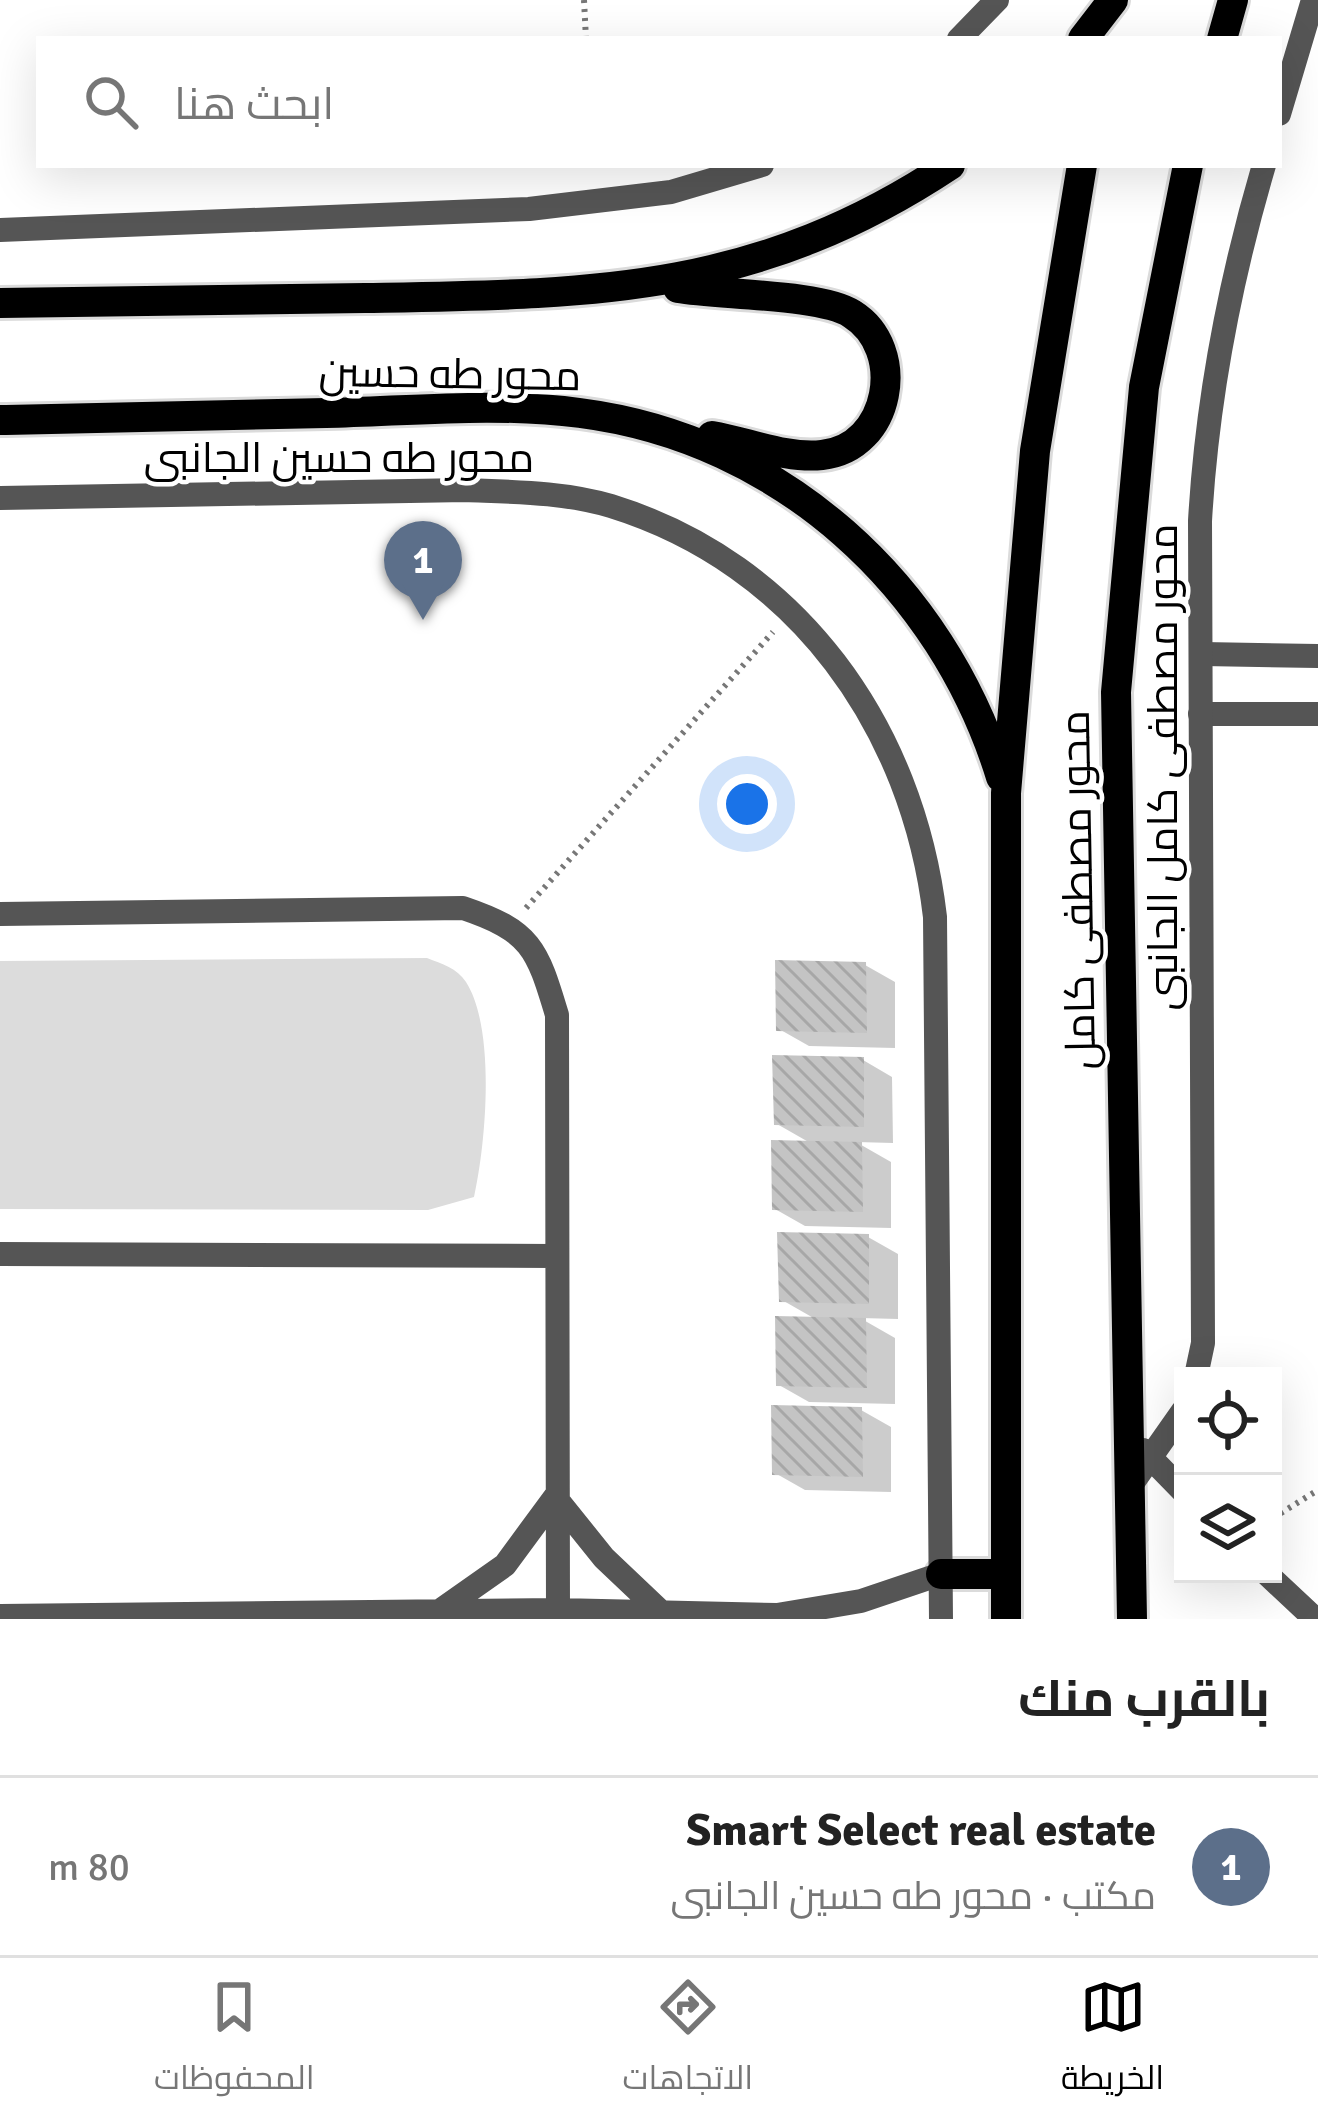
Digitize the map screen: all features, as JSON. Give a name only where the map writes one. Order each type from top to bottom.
[{"type":"main road","points":[[1086,36],[1113,0]]},
{"type":"main road","points":[[1116,36],[1126,0]]},
{"type":"main road","points":[[1223,36],[1233,0]]},
{"type":"main road","name":"محور طه حسين","points":[[0,303],[525,295],[657,284],[785,252],[846,226],[945,168]]},
{"type":"main road","name":"محور مصطفى كامل","points":[[1006,1619],[1006,794],[1035,451],[1082,168]]},
{"type":"main road","name":"محور مصطفى كامل","points":[[1132,1619],[1131,1485],[1141,1448],[1116,692],[1144,387],[1187,168]]},
{"type":"main road","points":[[641,425],[824,455],[852,444],[874,422],[886,394],[886,363],[874,334],[852,313],[823,303],[657,284]]},
{"type":"main road","name":"محور طه حسين","points":[[0,420],[521,408],[641,425],[754,469],[805,501],[867,553],[932,629],[963,681],[1006,794]]},
{"type":"main road","points":[[941,1574],[1006,1574]]},
{"type":"street","points":[[962,36],[997,0]]},
{"type":"street","points":[[1282,104],[1313,0]]},
{"type":"street","points":[[0,230],[529,209],[671,192],[752,168]]},
{"type":"street","name":"محور مصطفى كامل الجانبى","points":[[1198,1367],[1203,1343],[1200,521],[1206,420],[1218,336],[1263,168]]},
{"type":"street","name":"محور طه حسين الجانبى","points":[[0,498],[537,492],[607,505],[674,530],[736,566],[788,614]]},
{"type":"street","points":[[788,614],[852,681],[884,731],[928,858],[935,917],[941,1619]]},
{"type":"street","points":[[1203,654],[1318,656]]},
{"type":"street","points":[[1200,714],[1318,714]]},
{"type":"street","points":[[0,914],[463,908],[512,924],[543,966],[557,1015],[558,1615]]},
{"type":"street","points":[[0,1254],[554,1256]]},
{"type":"street","points":[[1174,1420],[1141,1448],[1174,1482]]},
{"type":"street","points":[[555,1497],[604,1558],[662,1613]]},
{"type":"street","points":[[435,1613],[505,1565],[555,1497]]},
{"type":"street","points":[[0,1616],[777,1615],[819,1610],[941,1574]]},
{"type":"street","points":[[1277,1583],[1315,1619]]},
{"type":"path","points":[[584,0],[586,36]]},
{"type":"path","points":[[512,924],[788,614]]},
{"type":"path","points":[[1282,1512],[1318,1490]]},
{"type":"shaded area","points":[[427,958],[449,967],[466,982],[482,1028],[485,1118],[474,1197],[428,1210],[0,1209],[0,961]]},
{"type":"building","points":[[775,960],[866,962],[867,1033],[776,1031]]},
{"type":"building","points":[[772,1055],[864,1057],[864,1127],[774,1125]]},
{"type":"building","points":[[771,1140],[862,1142],[863,1212],[772,1210]]},
{"type":"building","points":[[777,1232],[869,1234],[869,1304],[779,1302]]},
{"type":"building","points":[[775,1316],[866,1318],[867,1388],[776,1386]]},
{"type":"building","points":[[771,1405],[862,1407],[863,1477],[772,1475]]},
{"type":"place","name":"Smart Select real estate","points":[[423,620]]}]
